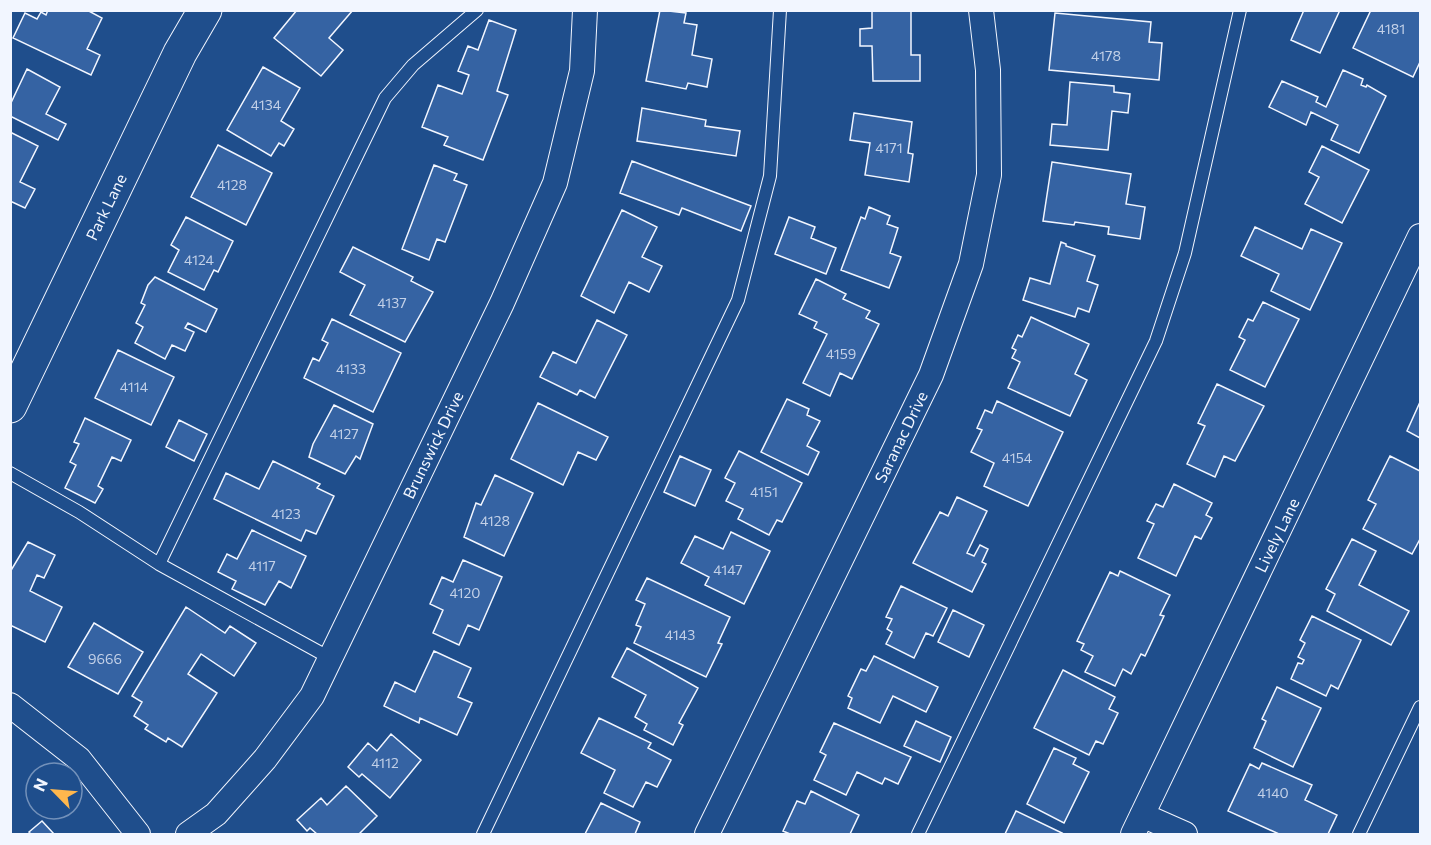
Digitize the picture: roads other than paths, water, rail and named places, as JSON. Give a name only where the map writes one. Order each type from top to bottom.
[{"type":"street","name":"Park Lane","points":[[10,406],[180,53],[205,10]]},
{"type":"street","name":"Brunswick Drive","points":[[188,834],[216,814],[265,759],[312,696],[502,303],[555,183],[582,71],[585,10]]},
{"type":"street","name":"Saranac Drive","points":[[706,834],[931,375],[971,264],[988,175],[988,70],[981,10]]},
{"type":"street","name":"Lively Lane","points":[[1137,825],[1420,236]]},
{"type":"street","points":[[10,705],[79,759],[138,834]]},
{"type":"street","points":[[1137,825],[1185,834]]},
{"type":"lane","points":[[159,564],[385,98],[413,65],[477,10]]},
{"type":"lane","points":[[483,834],[738,300],[770,176],[780,10]]},
{"type":"lane","points":[[918,834],[1156,341],[1185,253],[1240,10]]},
{"type":"lane","points":[[10,473],[79,512],[159,564],[330,658]]},
{"type":"lane","points":[[1359,834],[1420,707]]}]
